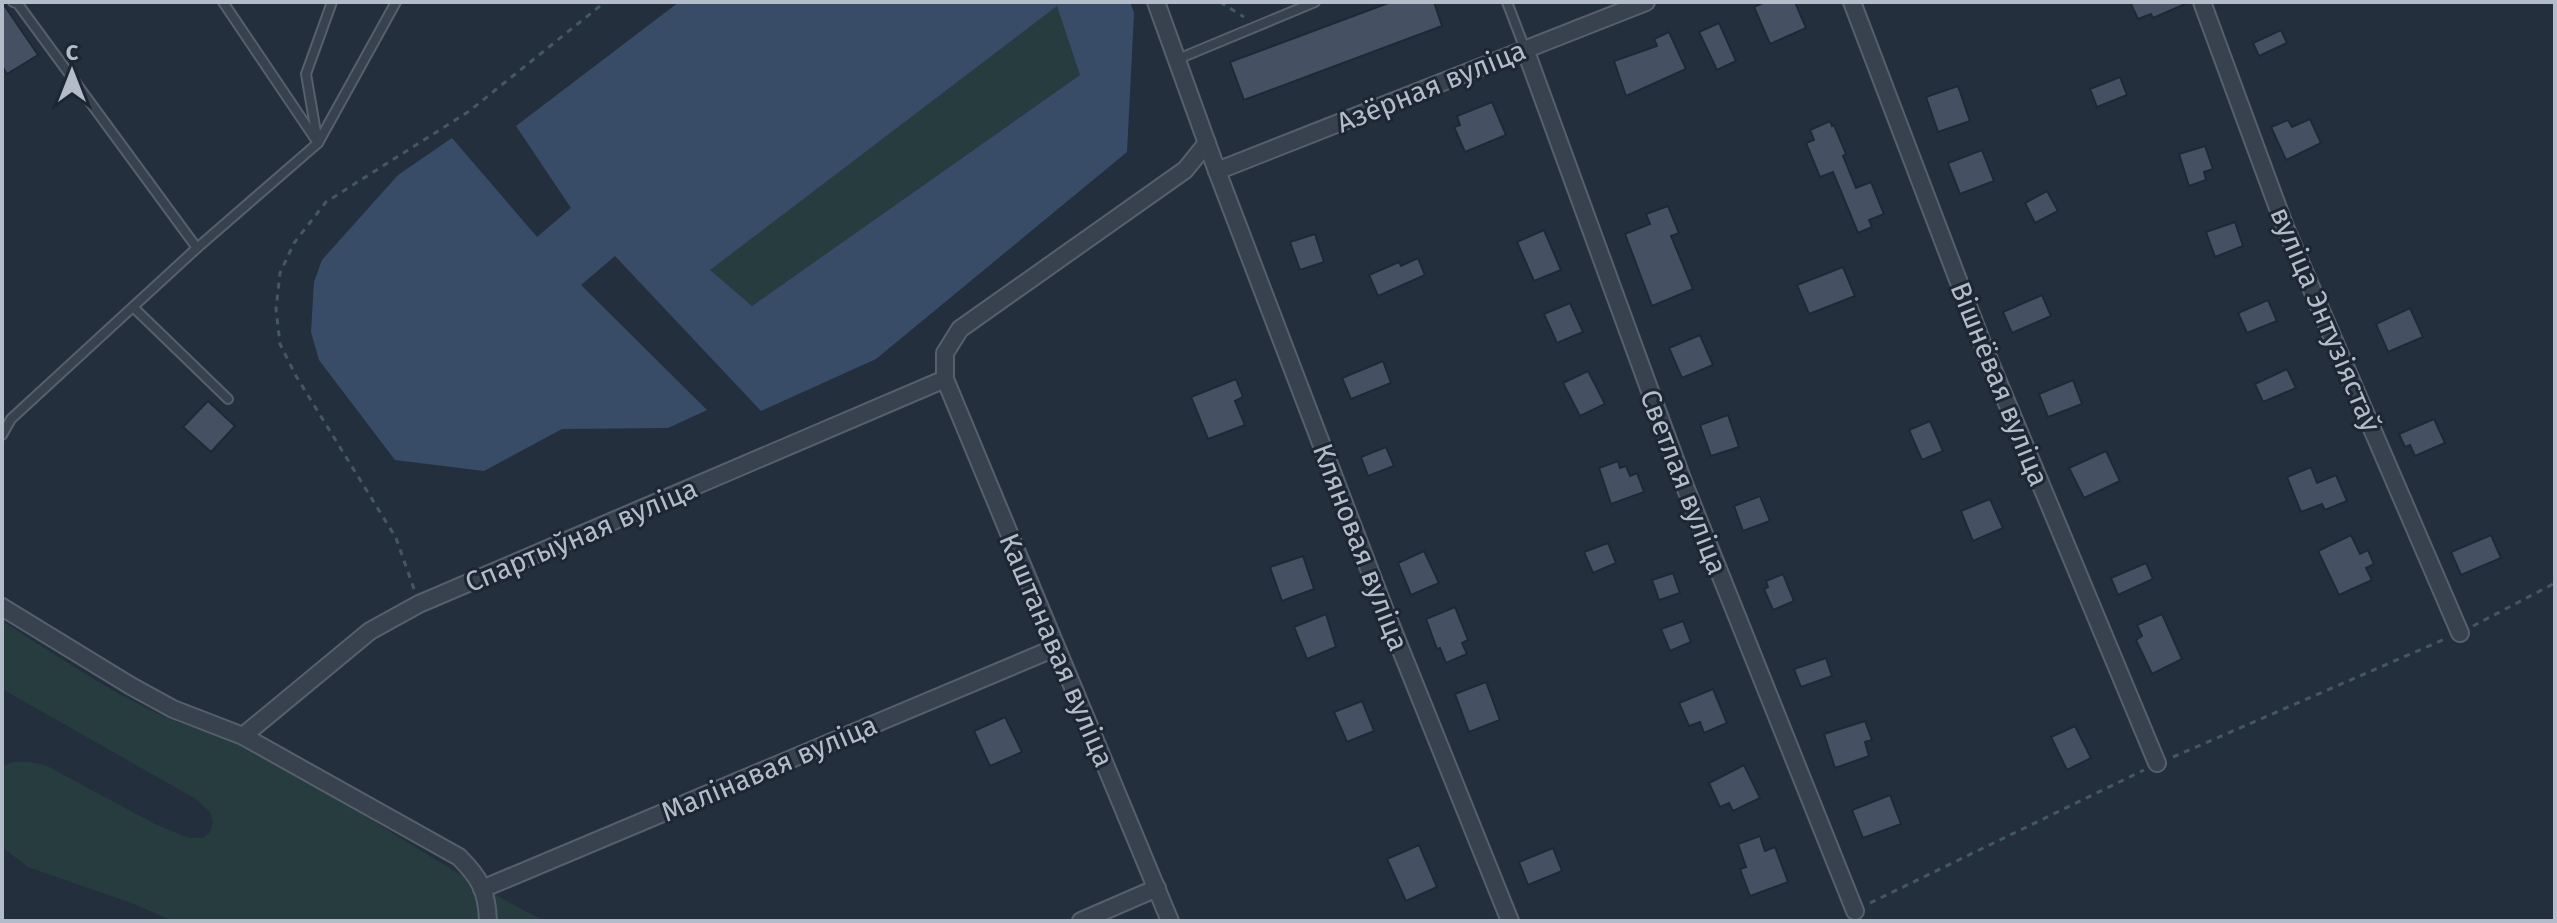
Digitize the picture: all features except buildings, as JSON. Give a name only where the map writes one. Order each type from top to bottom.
[{"type":"street","name":"Кляновая вуліца","points":[[1156,2],[1217,171],[1384,608],[1510,921]]},
{"type":"street","name":"Азёрная вуліца","points":[[1217,171],[1646,2]]},
{"type":"street","name":"Вішнёвая вуліца","points":[[1852,2],[1984,348],[2157,763]]},
{"type":"street","name":"вуліца Энтузіястаў","points":[[2202,2],[2285,227],[2460,633]]},
{"type":"street","name":"Светлая вуліца","points":[[1525,49],[1684,484],[1855,911]]},
{"type":"street","points":[[945,379],[945,353],[960,329],[1185,170],[1207,143]]},
{"type":"street","name":"Спартыўная вуліца","points":[[243,736],[370,631],[419,604],[945,379]]},
{"type":"street","name":"Каштанавая вуліца","points":[[945,379],[1170,921]]},
{"type":"street","points":[[2,607],[159,701],[243,736],[459,857],[477,875],[487,901],[488,921]]},
{"type":"street","name":"Малінавая вуліца","points":[[482,889],[1055,648]]},
{"type":"street","points":[[1081,921],[1157,888]]},
{"type":"lane","points":[[13,2],[18,4],[197,248]]},
{"type":"lane","points":[[223,2],[318,143]]},
{"type":"lane","points":[[318,143],[306,74],[332,2]]},
{"type":"lane","points":[[2,435],[11,419],[197,248],[318,143],[396,2]]},
{"type":"lane","points":[[1178,59],[1315,2]]},
{"type":"lane","points":[[1507,2],[1525,49]]},
{"type":"lane","points":[[133,307],[228,399]]},
{"type":"path","points":[[419,604],[396,538],[296,376],[280,344],[276,309],[280,273],[294,243],[326,202],[468,112],[605,2]]},
{"type":"path","points":[[1220,2],[1257,26]]},
{"type":"path","points":[[1855,911],[2157,763],[2460,633],[2555,583]]},
{"type":"green space","points":[[1057,6],[1080,75],[752,306],[709,270]]},
{"type":"green space","points":[[2,621],[148,709],[272,759],[475,883],[545,921],[173,921],[28,867],[2,847],[2,767],[13,762],[47,766],[155,824],[189,838],[203,838],[210,832],[213,823],[210,812],[196,799],[2,689]]},
{"type":"water","points":[[679,2],[1130,2],[1134,13],[1127,152],[876,359],[761,411],[615,256],[581,285],[707,410],[668,428],[562,429],[484,471],[395,460],[319,360],[311,332],[314,282],[322,260],[398,175],[452,138],[537,237],[571,208],[516,126]],"holes":[[[1057,6],[1080,75],[752,306],[710,270]]]}]
